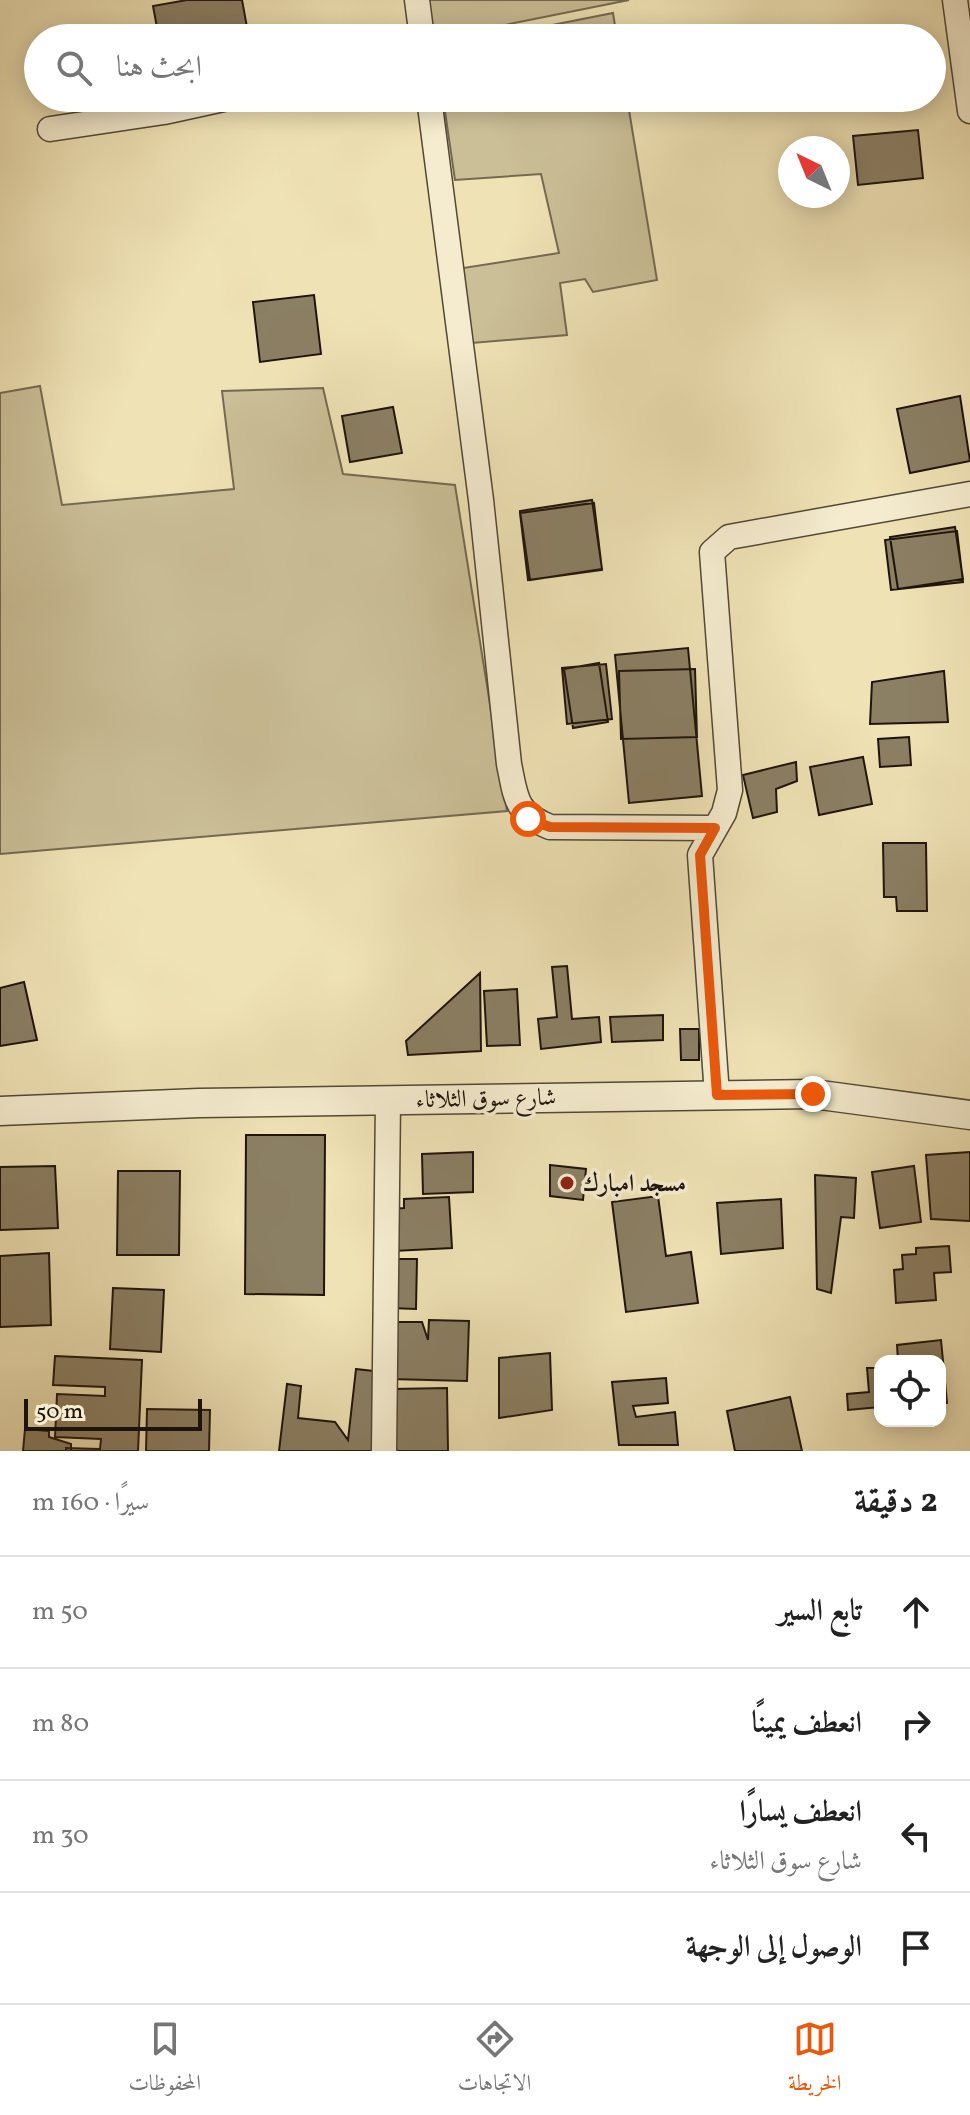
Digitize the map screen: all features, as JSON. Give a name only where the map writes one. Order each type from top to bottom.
[{"type":"street","points":[[417,0],[420,24]]},
{"type":"street","points":[[955,0],[969,100]]},
{"type":"street","points":[[50,129],[164,112]]},
{"type":"street","points":[[431,112],[516,802],[528,819],[550,827],[715,828]]},
{"type":"street","points":[[717,1095],[700,855],[730,790],[712,552],[729,537],[970,494]]},
{"type":"street","name":"شارع سوق الثلاثاء","points":[[0,1111],[199,1103],[813,1094],[970,1115]]},
{"type":"street","points":[[384,1451],[388,1100]]},
{"type":"shaded area","points":[[426,0],[629,0],[510,24],[429,24]]},
{"type":"shaded area","points":[[613,13],[615,24],[557,24]]},
{"type":"shaded area","points":[[445,112],[629,112],[657,280],[593,292],[585,279],[560,283],[567,335],[472,343],[463,268],[559,253],[541,174],[455,180]]},
{"type":"shaded area","points":[[40,386],[62,505],[234,489],[222,391],[323,388],[343,474],[455,485],[507,811],[0,854],[0,393]]},
{"type":"building","points":[[187,0],[242,0],[246,24],[156,24],[153,6]]},
{"type":"building","points":[[918,130],[923,178],[858,185],[853,136]]},
{"type":"building","points":[[314,295],[321,354],[260,362],[253,302]]},
{"type":"building","points":[[960,396],[970,461],[910,473],[897,409]]},
{"type":"building","points":[[393,407],[402,453],[350,462],[342,416]]},
{"type":"building","points":[[592,500],[602,569],[530,580],[520,511]]},
{"type":"building","points":[[594,503],[602,570],[528,580],[520,513]]},
{"type":"building","points":[[955,527],[963,579],[898,589],[890,537]]},
{"type":"building","points":[[957,531],[963,582],[891,590],[885,540]]},
{"type":"building","points":[[688,648],[702,796],[629,803],[615,655]]},
{"type":"building","points":[[599,663],[608,722],[573,728],[564,669]]},
{"type":"building","points":[[606,664],[612,719],[567,724],[562,668]]},
{"type":"building","points":[[695,669],[697,737],[621,739],[619,671]]},
{"type":"building","points":[[944,671],[948,722],[870,724],[872,682]]},
{"type":"building","points":[[909,737],[911,765],[880,767],[878,739]]},
{"type":"building","points":[[863,757],[872,804],[819,815],[810,767]]},
{"type":"building","points":[[796,762],[797,781],[776,789],[777,812],[753,818],[743,775]]},
{"type":"building","points":[[883,843],[926,843],[927,911],[897,911],[896,897],[884,897]]},
{"type":"building","points":[[567,966],[572,1019],[599,1017],[601,1042],[541,1049],[538,1019],[557,1017],[552,967]]},
{"type":"building","points":[[480,973],[481,1051],[408,1055],[406,1041]]},
{"type":"building","points":[[24,982],[37,1040],[0,1046],[0,988]]},
{"type":"building","points":[[517,989],[520,1045],[487,1046],[484,991]]},
{"type":"building","points":[[663,1015],[663,1040],[612,1042],[610,1017]]},
{"type":"building","points":[[680,1029],[699,1029],[699,1060],[681,1060]]},
{"type":"building","points":[[246,1135],[325,1135],[324,1295],[245,1294]]},
{"type":"building","points":[[473,1152],[473,1192],[423,1194],[422,1154]]},
{"type":"building","points":[[970,1152],[970,1221],[931,1219],[926,1155]]},
{"type":"building","name":"مسجد امبارك","points":[[550,1165],[586,1169],[583,1200],[550,1196]]},
{"type":"building","points":[[55,1166],[58,1228],[0,1230],[0,1167]]},
{"type":"building","points":[[914,1166],[921,1222],[880,1228],[872,1172]]},
{"type":"building","points":[[118,1171],[180,1171],[179,1255],[117,1255]]},
{"type":"building","points":[[815,1175],[856,1178],[854,1218],[841,1217],[831,1293],[817,1289]]},
{"type":"building","points":[[658,1196],[666,1256],[691,1252],[698,1303],[626,1312],[612,1202]]},
{"type":"building","points":[[449,1197],[452,1248],[394,1251],[392,1209],[404,1208],[404,1199]]},
{"type":"building","points":[[781,1199],[783,1248],[721,1254],[717,1203]]},
{"type":"building","points":[[949,1246],[951,1272],[934,1273],[936,1300],[896,1303],[894,1270],[903,1269],[902,1255],[916,1254],[916,1248]]},
{"type":"building","points":[[49,1253],[51,1325],[0,1327],[0,1256]]},
{"type":"building","points":[[391,1259],[417,1259],[416,1309],[390,1308]]},
{"type":"building","points":[[113,1288],[164,1290],[161,1352],[110,1349]]},
{"type":"building","points":[[429,1320],[469,1321],[467,1381],[390,1379],[392,1322],[422,1322],[428,1340]]},
{"type":"building","points":[[941,1340],[942,1355],[898,1355],[897,1345]]},
{"type":"building","points":[[550,1353],[552,1410],[499,1418],[499,1358]]},
{"type":"building","points":[[55,1356],[142,1360],[138,1451],[66,1451],[66,1448],[100,1449],[101,1439],[55,1437],[57,1394],[105,1396],[105,1387],[53,1385]]},
{"type":"building","points":[[867,1368],[874,1368],[874,1408],[848,1410],[847,1394],[869,1392]]},
{"type":"building","points":[[356,1369],[382,1372],[374,1451],[279,1451],[287,1384],[301,1386],[298,1418],[335,1422],[348,1440]]},
{"type":"building","points":[[666,1378],[668,1403],[633,1406],[636,1417],[675,1412],[678,1445],[619,1445],[612,1382]]},
{"type":"building","points":[[447,1388],[448,1451],[393,1451],[392,1389]]},
{"type":"building","points":[[790,1397],[802,1451],[735,1451],[727,1411]]},
{"type":"building","points":[[147,1409],[210,1410],[209,1451],[146,1451]]},
{"type":"building","points":[[25,1429],[49,1431],[49,1437],[71,1444],[71,1451],[23,1451]]},
{"type":"place","name":"مسجد امبارك","points":[[567,1183]]},
{"type":"route","points":[[528,819],[550,827],[715,828],[700,855],[717,1095],[813,1094]]}]
